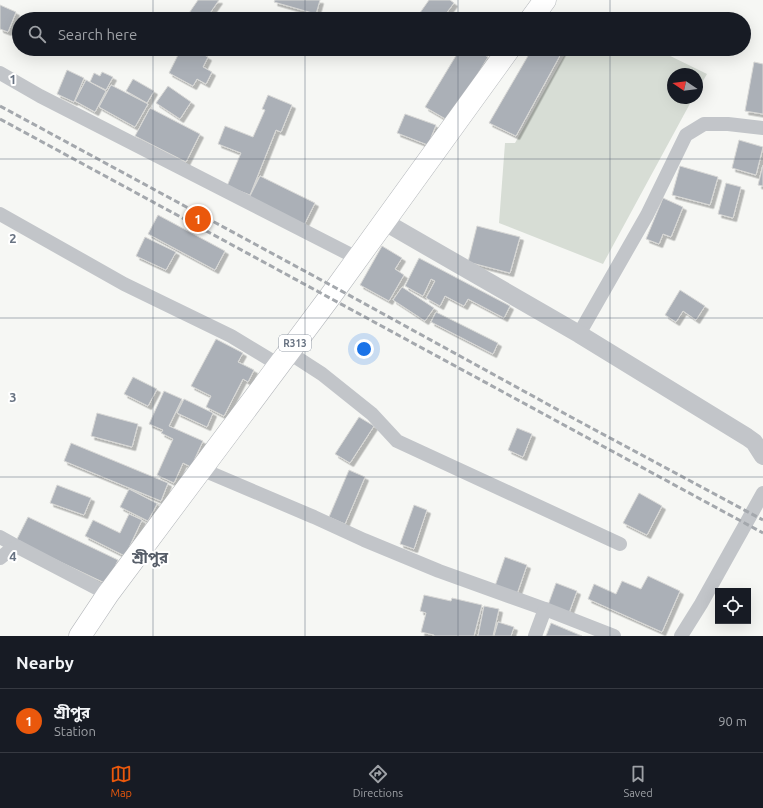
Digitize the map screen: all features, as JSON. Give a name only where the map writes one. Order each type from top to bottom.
[{"type":"main road","points":[[536,12],[545,0]]},
{"type":"main road","name":"R313","points":[[80,636],[108,594],[284,358],[504,56]]},
{"type":"street","points":[[0,73],[54,103],[357,258]]},
{"type":"street","points":[[579,334],[647,215],[686,135],[704,124],[728,124],[763,128]]},
{"type":"street","points":[[0,214],[124,284],[231,336],[322,374],[372,414],[398,441],[620,544]]},
{"type":"street","points":[[383,221],[579,334],[747,436],[754,442],[763,456]]},
{"type":"street","points":[[201,469],[432,568],[614,636]]},
{"type":"street","points":[[681,636],[702,604],[763,493]]},
{"type":"street","points":[[0,537],[108,594]]},
{"type":"street","points":[[0,558],[10,550],[18,547]]},
{"type":"street","points":[[535,636],[544,609]]},
{"type":"shaded area","points":[[564,56],[670,56],[695,68],[667,68],[667,104],[690,104],[603,264],[499,223],[505,143],[515,143]]},
{"type":"shaded area","points":[[703,72],[707,74],[703,81]]},
{"type":"building","points":[[198,0],[219,0],[211,12],[190,12]]},
{"type":"building","points":[[275,0],[320,0],[317,12],[309,12],[274,2]]},
{"type":"building","points":[[429,0],[450,0],[454,3],[447,12],[421,12]]},
{"type":"building","points":[[0,5],[16,12],[12,12],[12,22],[8,32],[0,29]]},
{"type":"building","points":[[178,56],[206,56],[208,57],[203,67],[212,72],[206,84],[197,79],[193,86],[169,73]]},
{"type":"building","points":[[456,56],[488,57],[449,121],[425,107]]},
{"type":"building","points":[[528,56],[560,56],[516,136],[489,123]]},
{"type":"building","points":[[754,62],[763,64],[763,114],[745,111]]},
{"type":"building","points":[[67,70],[84,78],[74,102],[57,94]]},
{"type":"building","points":[[102,72],[113,77],[106,90],[90,82],[94,73],[100,76]]},
{"type":"building","points":[[133,79],[154,91],[147,103],[126,91]]},
{"type":"building","points":[[86,80],[106,91],[95,112],[75,101]]},
{"type":"building","points":[[111,85],[148,104],[135,127],[99,107]]},
{"type":"building","points":[[168,86],[191,102],[180,119],[156,103]]},
{"type":"building","points":[[268,95],[292,105],[281,132],[276,130],[250,195],[227,186],[241,153],[218,144],[225,126],[253,137],[265,110],[262,109]]},
{"type":"building","points":[[150,108],[200,134],[186,162],[135,136]]},
{"type":"building","points":[[405,114],[436,125],[428,145],[397,133]]},
{"type":"building","points":[[739,140],[763,147],[756,175],[732,168]]},
{"type":"building","points":[[763,165],[763,186],[758,185]]},
{"type":"building","points":[[680,166],[718,177],[710,205],[672,195]]},
{"type":"building","points":[[260,176],[315,203],[304,225],[249,198]]},
{"type":"building","points":[[726,183],[741,187],[733,218],[718,214]]},
{"type":"building","points":[[663,198],[683,207],[671,237],[663,234],[659,244],[646,239]]},
{"type":"building","points":[[158,215],[225,251],[215,270],[148,234]]},
{"type":"building","points":[[477,226],[520,237],[510,273],[468,262]]},
{"type":"building","points":[[145,237],[176,252],[166,270],[136,256]]},
{"type":"building","points":[[382,246],[402,258],[395,269],[404,275],[389,301],[360,285]]},
{"type":"building","points":[[419,258],[510,306],[504,318],[468,299],[464,306],[445,296],[440,306],[426,298],[435,281],[431,279],[423,296],[405,286]]},
{"type":"building","points":[[402,287],[434,308],[425,321],[393,300]]},
{"type":"building","points":[[680,290],[705,306],[696,320],[683,311],[676,322],[665,315]]},
{"type":"building","points":[[436,312],[498,343],[493,354],[431,322]]},
{"type":"building","points":[[216,339],[243,353],[238,362],[254,370],[248,382],[243,379],[224,416],[206,407],[211,396],[191,386]]},
{"type":"building","points":[[133,377],[157,389],[148,406],[124,394]]},
{"type":"building","points":[[164,391],[182,399],[169,426],[203,441],[191,467],[183,463],[174,483],[157,475],[173,439],[161,433],[163,430],[149,424]]},
{"type":"building","points":[[184,399],[213,413],[207,427],[177,413]]},
{"type":"building","points":[[97,413],[138,424],[132,447],[91,436]]},
{"type":"building","points":[[359,417],[374,426],[350,463],[335,454]]},
{"type":"building","points":[[517,428],[532,434],[523,457],[508,450]]},
{"type":"building","points":[[71,443],[168,483],[161,501],[64,461]]},
{"type":"building","points":[[349,470],[365,477],[345,524],[329,517]]},
{"type":"building","points":[[57,485],[91,498],[84,515],[50,503]]},
{"type":"building","points":[[129,489],[160,505],[157,504],[148,521],[120,507]]},
{"type":"building","points":[[639,493],[662,506],[647,535],[623,523]]},
{"type":"building","points":[[414,505],[427,510],[414,549],[400,544]]},
{"type":"building","points":[[129,514],[142,520],[125,556],[85,536],[93,520],[120,533]]},
{"type":"building","points":[[28,517],[118,560],[107,584],[16,541]]},
{"type":"building","points":[[505,557],[527,565],[517,594],[495,586]]},
{"type":"building","points":[[648,576],[680,591],[662,632],[588,599],[594,584],[616,594],[622,581],[641,589]]},
{"type":"building","points":[[556,583],[577,591],[569,613],[548,605]]},
{"type":"building","points":[[424,595],[451,601],[452,598],[482,605],[474,636],[434,636],[421,632],[426,613],[420,611]]},
{"type":"building","points":[[484,606],[499,609],[493,636],[478,636]]},
{"type":"building","points":[[498,622],[514,627],[511,636],[494,636]]},
{"type":"building","points":[[551,623],[582,636],[546,636]]},
{"type":"railway","points":[[0,106],[763,520]]},
{"type":"railway","points":[[0,119],[763,533]]},
{"type":"place","name":"শ্রীপুর","points":[[198,219]]},
{"type":"district","name":"শ্রীপুর","points":[[150,558]]}]
